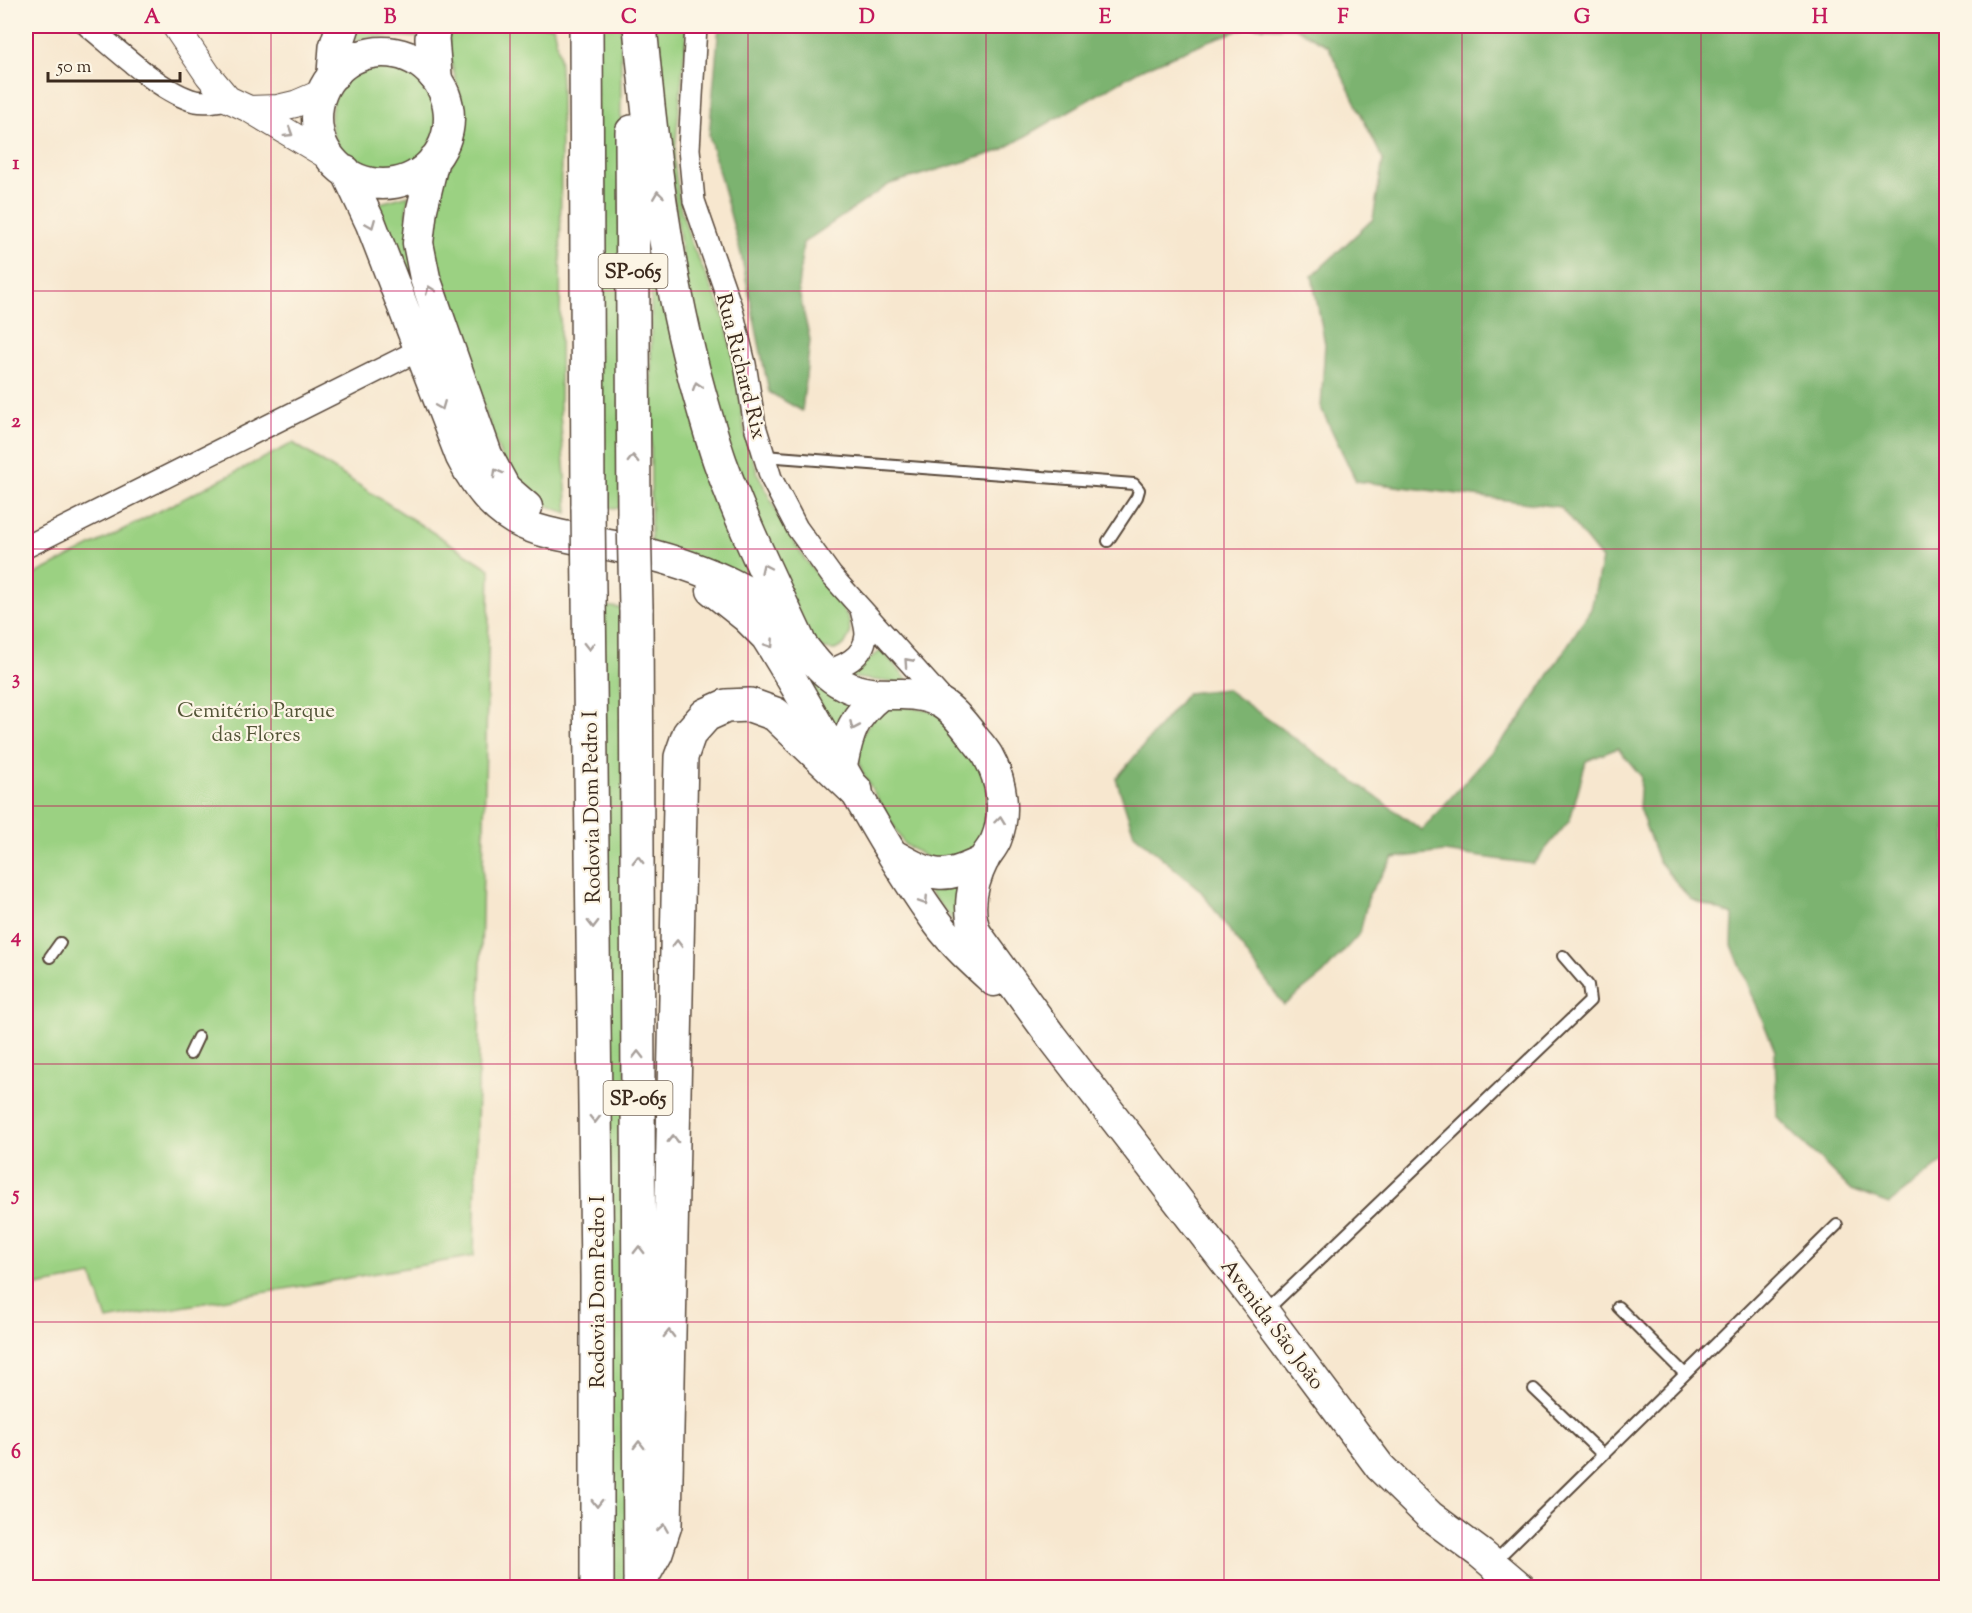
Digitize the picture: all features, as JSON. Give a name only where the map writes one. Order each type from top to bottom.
[{"type":"highway","points":[[328,82],[336,47],[344,26]]},
{"type":"highway","points":[[434,26],[432,38],[435,75]]},
{"type":"highway","points":[[564,26],[568,57],[588,416]]},
{"type":"highway","name":"Rodovia Dom Pedro I","points":[[586,26],[588,508],[597,1276],[597,1587]]},
{"type":"highway","name":"Rodovia Dom Pedro I","points":[[632,26],[640,1584]]},
{"type":"highway","points":[[640,26],[648,120],[658,197],[693,372],[720,461],[756,549],[798,640]]},
{"type":"highway","points":[[640,1584],[656,1552],[665,1525],[681,757],[689,734],[706,715],[726,706],[750,705],[775,714],[849,778]]},
{"type":"main road","points":[[615,546],[536,514],[506,488],[487,455],[425,278],[418,243],[422,209],[434,159],[444,140],[448,122],[446,99],[435,75],[415,60],[394,52],[372,52],[351,59],[328,82],[318,112],[321,134],[371,224],[466,467],[478,486],[502,512],[524,526],[547,534],[615,546],[659,557],[718,577],[747,591],[771,609],[824,672],[851,689],[880,695],[922,695],[947,705],[987,755],[999,783],[1002,799],[1000,827],[972,892],[971,921],[976,933],[1051,1036]]},
{"type":"main road","points":[[337,164],[363,181],[383,184],[402,182],[420,173],[434,159]]},
{"type":"main road","points":[[659,557],[726,600],[766,637],[894,855],[938,922],[956,945],[1051,1036]]},
{"type":"main road","points":[[849,778],[845,749],[856,720],[865,707],[880,695]]},
{"type":"main road","points":[[894,855],[921,870],[935,874],[963,870],[984,860]]},
{"type":"main road","name":"Avenida São João","points":[[1051,1036],[1264,1312],[1380,1467],[1486,1568],[1521,1587]]},
{"type":"street","points":[[88,26],[162,85],[180,96],[197,101],[278,108],[295,104],[328,82]]},
{"type":"street","points":[[175,26],[208,75],[238,104],[337,164]]},
{"type":"street","name":"Rua Richard Rix","points":[[696,26],[689,149],[694,201],[732,310],[746,363],[755,426],[771,478],[797,528],[831,575],[947,705]]},
{"type":"street","points":[[26,547],[419,350]]},
{"type":"street","points":[[824,672],[849,662],[860,652],[866,634],[861,610]]},
{"type":"lane","points":[[764,456],[1134,484],[1139,490],[1137,498],[1108,541]]},
{"type":"lane","points":[[50,957],[60,942]]},
{"type":"lane","points":[[1264,1312],[1590,1001],[1591,994],[1588,985],[1563,956]]},
{"type":"lane","points":[[190,1054],[198,1037]]},
{"type":"lane","points":[[1486,1568],[1837,1225]]},
{"type":"lane","points":[[1618,1307],[1685,1374]]},
{"type":"lane","points":[[1534,1389],[1603,1455]]},
{"type":"green space","points":[[354,26],[420,26],[418,37],[374,36],[354,41]]},
{"type":"green space","points":[[447,26],[553,26],[559,54],[561,84],[560,414],[568,513],[534,499],[507,474],[438,276],[432,238],[443,179],[459,150],[464,109],[452,66]]},
{"type":"green space","points":[[596,26],[621,26],[620,508],[600,507]]},
{"type":"green space","points":[[652,26],[687,26],[674,161],[681,210],[691,243],[720,306],[727,329],[745,434],[758,474],[780,519],[802,555],[849,619],[850,634],[844,645],[835,650],[823,649],[814,643],[752,519],[695,355]]},
{"type":"green space","points":[[719,26],[1946,26],[1946,1161],[1889,1204],[1851,1190],[1777,1117],[1775,1051],[1732,945],[1733,915],[1690,899],[1658,860],[1639,808],[1641,776],[1618,748],[1586,761],[1570,820],[1533,864],[1444,852],[1393,858],[1369,894],[1360,933],[1323,974],[1284,1005],[1200,890],[1134,834],[1116,779],[1187,693],[1226,689],[1422,830],[1519,721],[1591,609],[1602,559],[1560,507],[1356,481],[1321,408],[1325,344],[1312,276],[1373,219],[1383,160],[1328,46],[1295,28],[1248,27],[1203,43],[1140,70],[1000,151],[890,184],[803,243],[798,288],[810,340],[802,411],[769,392],[741,254],[709,136]]},
{"type":"green space","points":[[384,65],[404,69],[421,81],[433,98],[437,118],[433,138],[421,155],[404,167],[384,171],[364,167],[347,155],[335,138],[331,118],[335,98],[347,81],[364,69]]},
{"type":"green space","points":[[409,195],[406,214],[482,465],[373,205]]},
{"type":"green space","points":[[651,218],[762,588],[651,542]]},
{"type":"green space","name":"Cemitério Parque das Flores","points":[[293,443],[490,569],[474,1256],[107,1320],[92,1276],[26,1288],[26,579]]},
{"type":"green space","points":[[743,598],[853,703],[839,744]]},
{"type":"green space","points":[[602,606],[621,608],[632,1588],[607,1587]]},
{"type":"green space","points":[[882,650],[911,684],[845,677]]},
{"type":"green space","points":[[894,705],[937,712],[989,780],[988,825],[976,849],[961,858],[934,862],[904,844],[862,772],[858,757],[859,741],[873,716]]},
{"type":"green space","points":[[965,880],[1023,1003],[924,886]]}]
